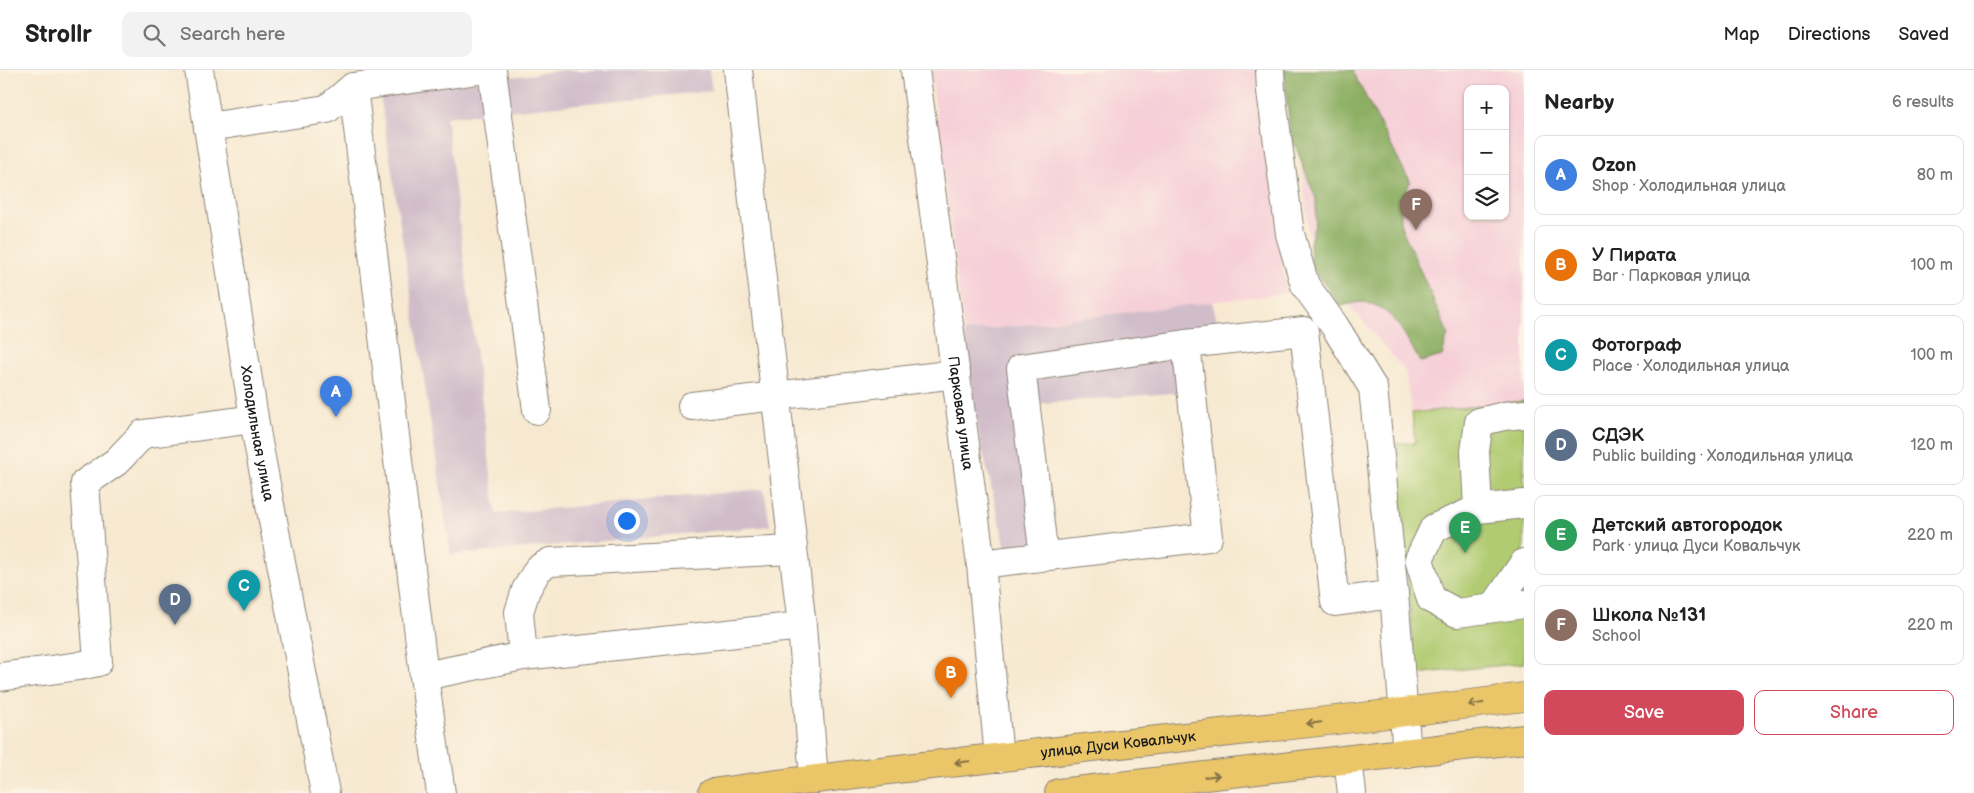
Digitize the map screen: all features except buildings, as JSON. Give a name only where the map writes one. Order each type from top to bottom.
[{"type":"main road","name":"улица Дуси Ковальчук","points":[[712,793],[814,779],[1403,713],[1524,697]]},
{"type":"main road","points":[[1059,793],[1524,739]]},
{"type":"street","name":"Холодильная улица","points":[[199,70],[254,419],[325,793]]},
{"type":"street","points":[[208,127],[327,109],[353,87],[479,70]]},
{"type":"street","points":[[492,70],[537,410]]},
{"type":"street","points":[[738,70],[802,626],[814,779]]},
{"type":"street","name":"Парковая улица","points":[[915,70],[981,564],[999,758]]},
{"type":"street","points":[[1270,70],[1290,234],[1305,285],[1334,325],[1373,388],[1394,594],[1407,753]]},
{"type":"street","points":[[353,87],[424,676],[441,793]]},
{"type":"street","points":[[1044,557],[1021,368],[1186,344],[1304,331],[1335,602],[1394,594]]},
{"type":"street","points":[[981,564],[1208,538],[1186,344]]},
{"type":"street","points":[[692,406],[956,374]]},
{"type":"street","points":[[1478,509],[1475,451],[1479,422],[1504,416],[1524,414]]},
{"type":"street","points":[[0,677],[98,662],[85,483],[116,462],[143,434],[254,419]]},
{"type":"street","points":[[1524,504],[1478,509],[1434,528],[1418,559],[1431,599],[1457,613],[1524,604]]},
{"type":"street","points":[[523,656],[519,612],[526,590],[538,569],[550,562],[793,550]]},
{"type":"street","points":[[1494,607],[1524,563]]},
{"type":"street","points":[[424,676],[523,656],[802,626]]},
{"type":"street","points":[[1348,760],[1352,793]]},
{"type":"shaded area","points":[[564,70],[709,70],[712,91],[446,117],[496,514],[764,489],[770,526],[451,555],[380,94]]},
{"type":"shaded area","points":[[931,70],[1261,70],[1286,293],[964,332]]},
{"type":"shaded area","points":[[1291,70],[1524,70],[1524,401],[1412,413],[1405,371],[1324,275],[1310,243]]},
{"type":"shaded area","points":[[1212,302],[1219,329],[1179,334],[1184,392],[1033,404],[1050,544],[1006,549],[976,423],[964,332]]},
{"type":"green space","points":[[1284,70],[1354,70],[1354,74],[1410,182],[1401,203],[1401,226],[1448,334],[1442,356],[1420,362],[1404,334],[1391,317],[1374,305],[1363,302],[1340,306],[1311,266],[1310,243],[1316,221],[1316,199],[1290,132]]},
{"type":"green space","points":[[1524,401],[1524,663],[1415,674],[1397,443],[1415,443],[1412,413]]},
{"type":"place","name":"Школа №131","points":[[1416,230]]},
{"type":"place","name":"Ozon","points":[[336,417]]},
{"type":"place","name":"Детский автогородок","points":[[1465,553]]},
{"type":"place","name":"Фотограф","points":[[244,611]]},
{"type":"place","name":"СДЭК","points":[[175,625]]},
{"type":"place","name":"У Пирата","points":[[951,698]]}]
